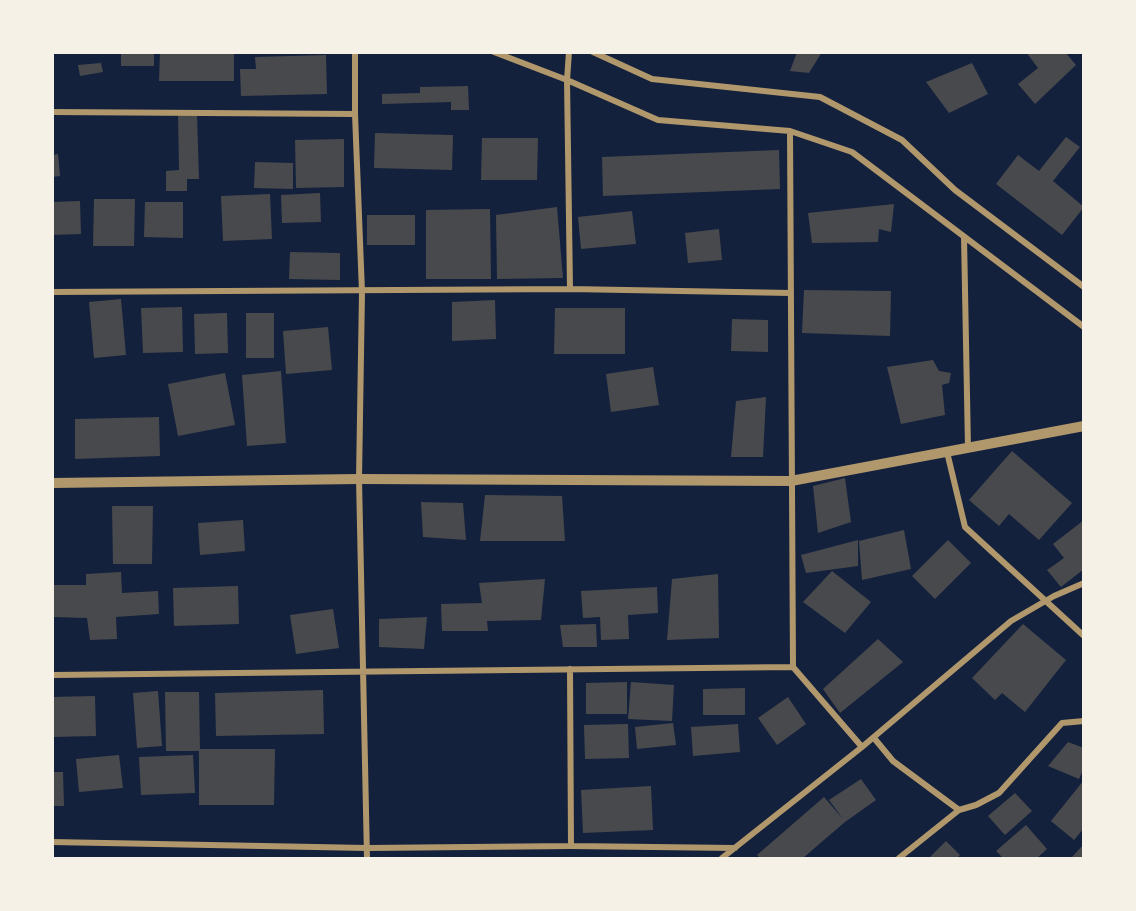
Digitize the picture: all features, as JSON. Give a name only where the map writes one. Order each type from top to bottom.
[{"type":"street","points":[[355,52],[362,292],[359,479],[367,858]]},
{"type":"street","points":[[494,52],[567,80],[658,120],[790,131],[852,152],[1083,327]]},
{"type":"street","points":[[569,52],[567,80],[570,289]]},
{"type":"street","points":[[593,52],[652,79],[820,97],[902,140],[956,190],[1083,286]]},
{"type":"street","points":[[52,112],[356,114]]},
{"type":"street","points":[[790,131],[793,667],[862,747]]},
{"type":"street","points":[[964,237],[968,448]]},
{"type":"street","points":[[52,292],[570,289],[791,293]]},
{"type":"street","points":[[52,483],[359,479],[791,481],[1083,426]]},
{"type":"street","points":[[947,452],[965,527],[1083,636]]},
{"type":"street","points":[[722,858],[874,738],[1011,621],[1045,601],[1083,583]]},
{"type":"street","points":[[52,675],[793,667]]},
{"type":"street","points":[[570,669],[571,846]]},
{"type":"street","points":[[899,858],[959,810],[976,805],[999,793],[1062,723],[1083,721]]},
{"type":"street","points":[[874,738],[893,761],[959,810]]},
{"type":"street","points":[[52,842],[367,848],[571,846],[735,848]]},
{"type":"building","points":[[121,52],[154,52],[154,66],[121,66]]},
{"type":"building","points":[[160,52],[234,52],[234,81],[159,81]]},
{"type":"building","points":[[797,52],[822,52],[809,73],[790,71]]},
{"type":"building","points":[[1026,52],[1065,52],[1076,65],[1035,104],[1018,84],[1038,68]]},
{"type":"building","points":[[326,55],[327,94],[241,96],[240,69],[256,69],[255,57]]},
{"type":"building","points":[[101,63],[103,72],[80,76],[78,65]]},
{"type":"building","points":[[972,63],[988,94],[949,113],[926,82]]},
{"type":"building","points":[[468,86],[469,110],[451,110],[451,102],[382,104],[382,94],[420,93],[420,87]]},
{"type":"building","points":[[178,114],[197,114],[199,179],[187,179],[187,191],[166,191],[166,171],[179,170]]},
{"type":"building","points":[[375,133],[453,135],[452,170],[374,168]]},
{"type":"building","points":[[1066,137],[1080,147],[1053,181],[1084,207],[1062,235],[996,184],[1018,155],[1039,171]]},
{"type":"building","points":[[482,138],[538,138],[537,180],[481,180]]},
{"type":"building","points":[[344,139],[344,187],[296,188],[295,140]]},
{"type":"building","points":[[779,150],[780,189],[603,196],[602,157]]},
{"type":"building","points":[[58,154],[60,176],[52,177],[52,155]]},
{"type":"building","points":[[255,162],[293,163],[293,189],[254,188]]},
{"type":"building","points":[[320,193],[321,222],[282,223],[281,195]]},
{"type":"building","points":[[270,194],[272,239],[223,241],[221,196]]},
{"type":"building","points":[[94,199],[135,199],[134,246],[93,246]]},
{"type":"building","points":[[80,201],[81,234],[52,235],[52,202]]},
{"type":"building","points":[[145,202],[183,202],[183,238],[144,237]]},
{"type":"building","points":[[894,204],[891,232],[879,229],[878,242],[812,243],[808,213]]},
{"type":"building","points":[[557,207],[563,278],[497,279],[496,215]]},
{"type":"building","points":[[490,209],[491,279],[426,279],[426,210]]},
{"type":"building","points":[[632,211],[636,244],[581,249],[578,217]]},
{"type":"building","points":[[367,215],[415,215],[415,245],[367,245]]},
{"type":"building","points":[[719,229],[722,260],[688,263],[685,233]]},
{"type":"building","points":[[290,252],[340,253],[340,280],[289,279]]},
{"type":"building","points":[[804,290],[891,291],[890,336],[802,333]]},
{"type":"building","points":[[121,299],[126,355],[94,358],[89,302]]},
{"type":"building","points":[[495,300],[496,339],[452,341],[452,302]]},
{"type":"building","points":[[182,307],[183,352],[143,353],[141,308]]},
{"type":"building","points":[[555,308],[625,308],[625,354],[554,354]]},
{"type":"building","points":[[227,313],[228,353],[195,354],[194,314]]},
{"type":"building","points":[[246,313],[274,313],[274,358],[246,358]]},
{"type":"building","points":[[732,319],[768,320],[768,352],[731,351]]},
{"type":"building","points":[[328,327],[332,370],[286,374],[283,331]]},
{"type":"building","points":[[933,360],[939,371],[951,373],[949,383],[942,385],[945,415],[901,424],[887,367]]},
{"type":"building","points":[[653,367],[659,405],[611,412],[606,374]]},
{"type":"building","points":[[281,371],[286,443],[247,446],[242,375]]},
{"type":"building","points":[[225,373],[235,425],[178,436],[168,384]]},
{"type":"building","points":[[766,397],[763,457],[731,457],[736,401]]},
{"type":"building","points":[[159,417],[160,456],[75,459],[75,419]]},
{"type":"building","points":[[1012,451],[1072,503],[1039,540],[1009,514],[999,526],[969,500]]},
{"type":"building","points":[[845,478],[851,522],[818,533],[813,486]]},
{"type":"building","points":[[485,495],[562,496],[565,541],[480,541]]},
{"type":"building","points":[[421,502],[463,503],[466,540],[423,537]]},
{"type":"building","points":[[112,506],[153,506],[152,564],[113,564]]},
{"type":"building","points":[[243,520],[245,551],[200,555],[198,523]]},
{"type":"building","points":[[1084,520],[1084,569],[1061,587],[1047,570],[1064,558],[1053,544]]},
{"type":"building","points":[[904,530],[911,569],[862,580],[859,541]]},
{"type":"building","points":[[858,540],[858,566],[806,573],[801,555]]},
{"type":"building","points":[[948,540],[971,563],[935,599],[912,576]]},
{"type":"building","points":[[832,571],[871,602],[845,633],[803,602]]},
{"type":"building","points":[[121,572],[122,593],[158,591],[159,614],[116,617],[117,639],[90,640],[87,618],[52,617],[52,585],[86,585],[86,574]]},
{"type":"building","points":[[718,574],[719,638],[667,640],[672,579]]},
{"type":"building","points":[[545,579],[541,620],[487,621],[488,631],[442,631],[441,604],[482,603],[479,583]]},
{"type":"building","points":[[238,586],[239,624],[174,626],[173,588]]},
{"type":"building","points":[[657,587],[658,613],[628,615],[629,639],[601,640],[600,617],[583,618],[581,591]]},
{"type":"building","points":[[333,609],[339,648],[296,654],[290,615]]},
{"type":"building","points":[[427,617],[424,649],[379,647],[379,619]]},
{"type":"building","points":[[596,624],[597,647],[563,647],[560,625]]},
{"type":"building","points":[[1023,624],[1066,660],[1025,712],[1002,693],[995,700],[972,678]]},
{"type":"building","points":[[878,639],[903,662],[840,713],[823,689]]},
{"type":"building","points":[[627,682],[627,714],[586,714],[586,683]]},
{"type":"building","points":[[631,682],[674,685],[672,721],[628,719]]},
{"type":"building","points":[[745,688],[745,715],[703,715],[703,689]]},
{"type":"building","points":[[323,690],[324,734],[216,736],[215,693]]},
{"type":"building","points":[[158,691],[162,746],[137,748],[133,693]]},
{"type":"building","points":[[165,692],[199,692],[200,749],[275,749],[274,805],[199,805],[199,751],[166,751]]},
{"type":"building","points":[[95,696],[96,736],[52,737],[52,697]]},
{"type":"building","points":[[788,697],[806,724],[777,745],[758,718]]},
{"type":"building","points":[[673,723],[676,745],[637,749],[635,727]]},
{"type":"building","points":[[628,724],[629,758],[585,759],[584,725]]},
{"type":"building","points":[[738,724],[740,752],[693,756],[691,727]]},
{"type":"building","points":[[1068,742],[1084,748],[1084,768],[1079,779],[1048,766]]},
{"type":"building","points":[[119,755],[123,788],[79,792],[76,759]]},
{"type":"building","points":[[193,755],[195,793],[141,795],[139,757]]},
{"type":"building","points":[[52,772],[63,772],[64,806],[52,806]]},
{"type":"building","points":[[861,779],[876,800],[845,822],[803,858],[760,858],[757,855],[824,797],[843,819],[829,800]]},
{"type":"building","points":[[1084,780],[1084,828],[1074,840],[1051,821]]},
{"type":"building","points":[[651,786],[653,830],[583,833],[581,790]]},
{"type":"building","points":[[1015,793],[1032,811],[1005,835],[988,816]]},
{"type":"building","points":[[1026,825],[1047,849],[1037,858],[1003,858],[996,851]]},
{"type":"building","points":[[946,841],[960,855],[957,858],[929,858]]},
{"type":"building","points":[[1084,844],[1084,858],[1071,858]]}]
